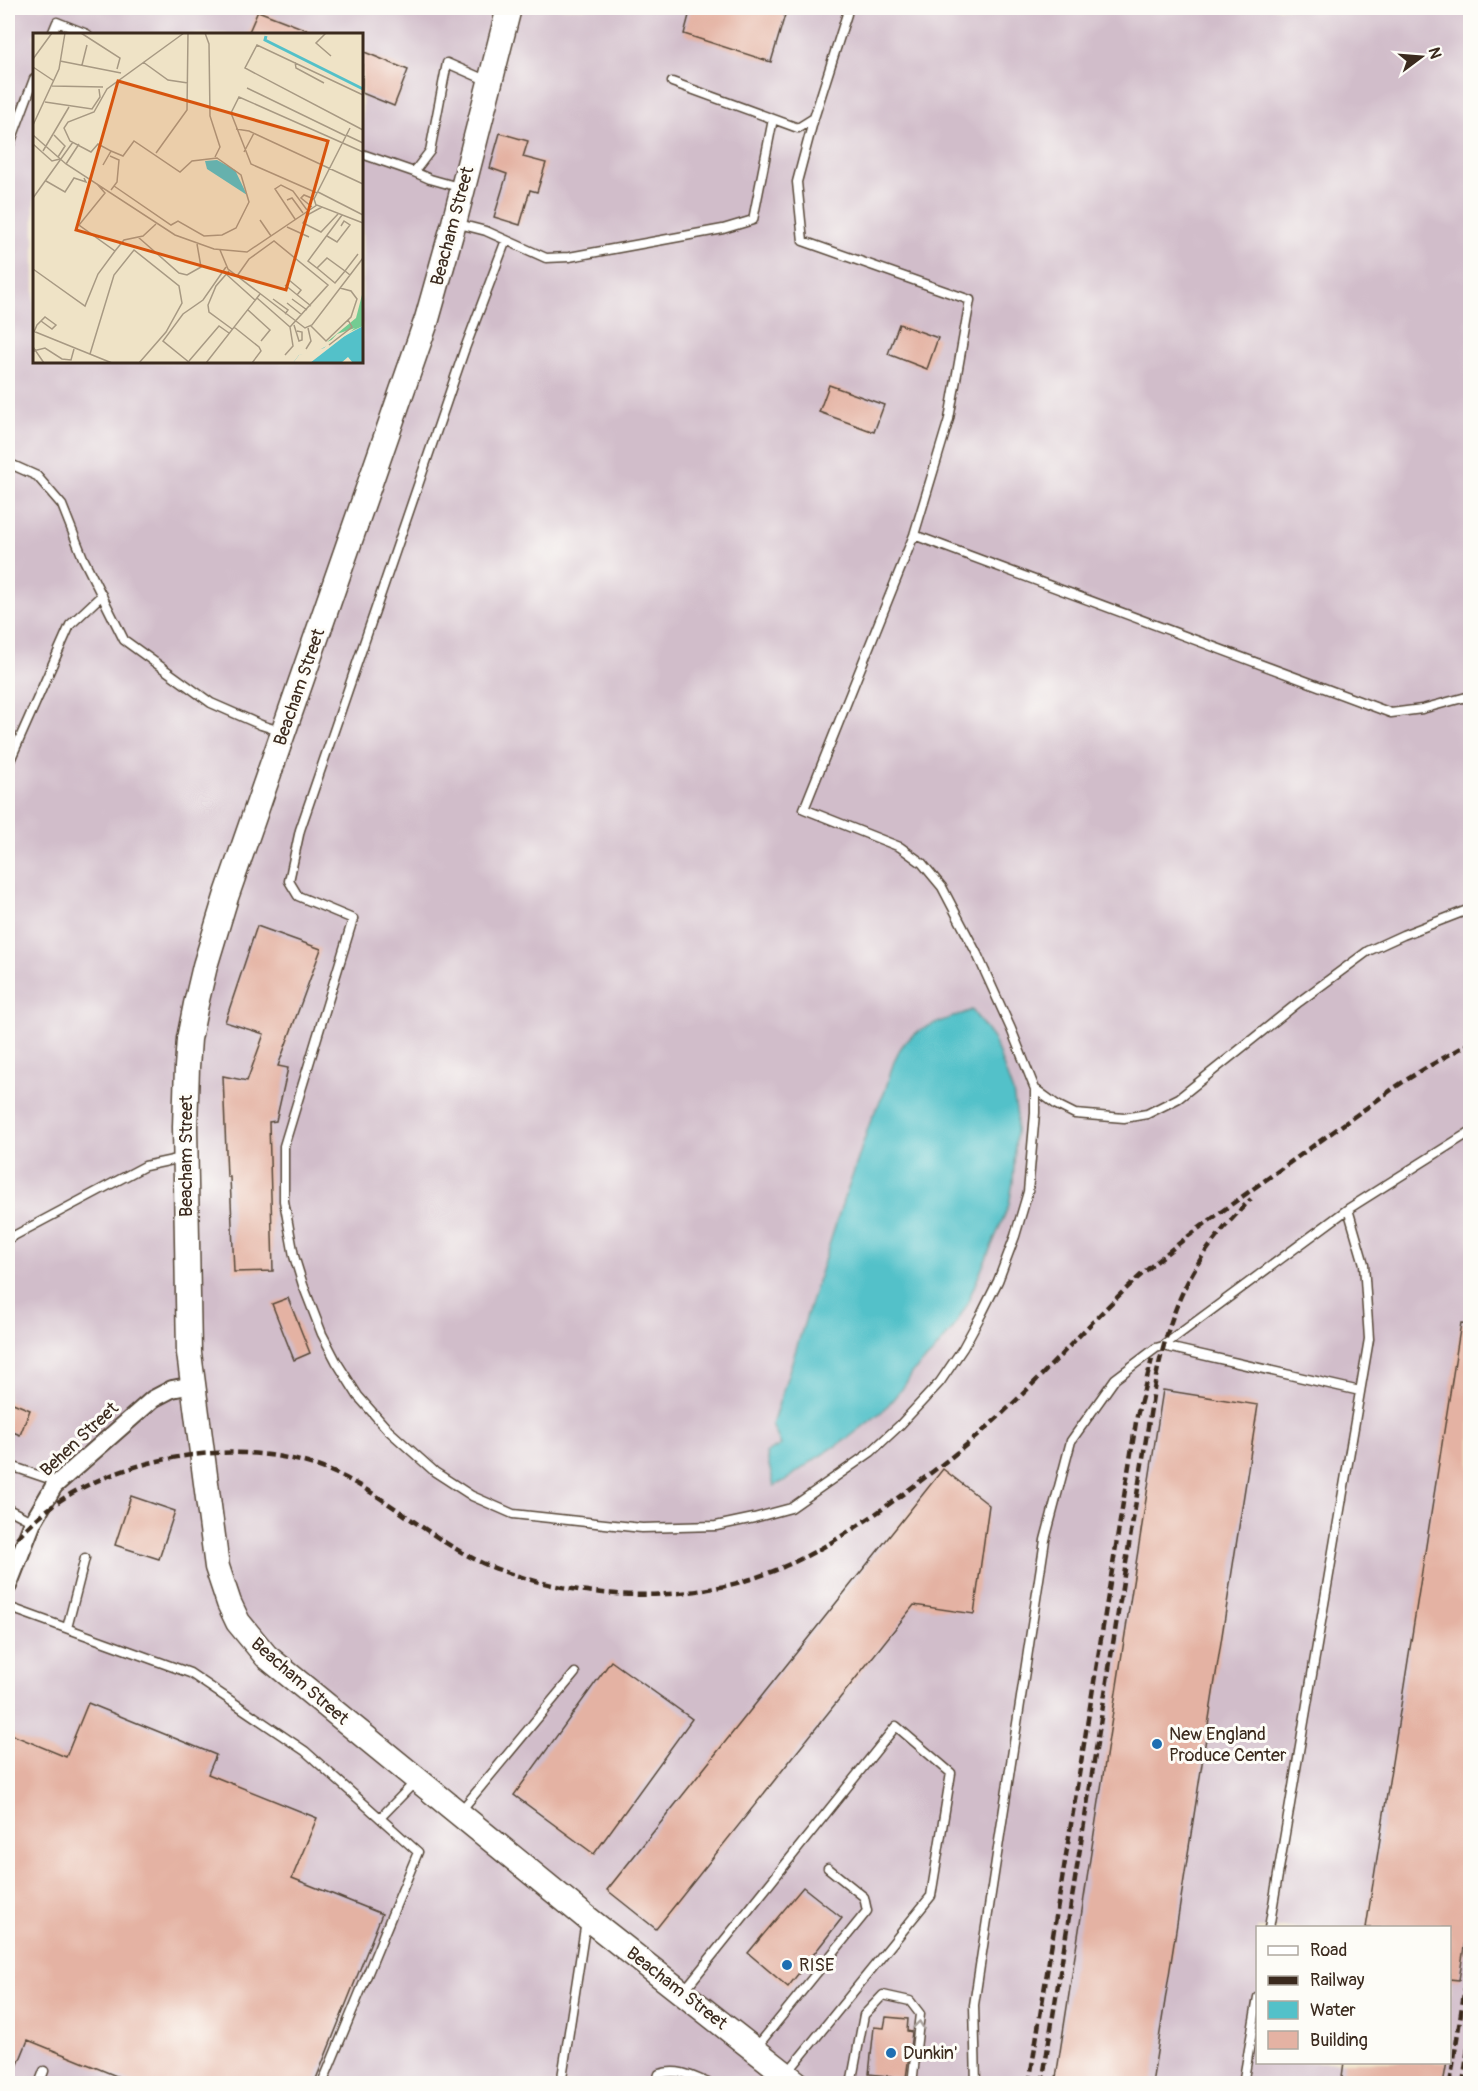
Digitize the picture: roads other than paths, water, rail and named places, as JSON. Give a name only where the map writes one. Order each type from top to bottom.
[{"type":"main road","name":"Beacham Street","points":[[509,8],[427,319],[226,897],[208,955],[189,1039],[185,1158],[188,1321],[193,1386],[217,1567],[229,1604],[238,1622],[266,1656],[587,1918],[792,2079]]},
{"type":"street","name":"Behen Street","points":[[8,1586],[33,1521],[58,1482],[153,1399],[172,1389],[193,1386]]},
{"type":"lane","points":[[506,240],[460,362],[300,830],[291,864],[289,881],[298,896],[353,919],[284,1146],[284,1201],[294,1256],[314,1314],[336,1361],[358,1396],[388,1430],[435,1472],[472,1496],[513,1514],[642,1528],[716,1526],[791,1508],[871,1452],[940,1382],[963,1348],[998,1281],[1028,1192],[1035,1089],[977,954],[942,887],[922,863],[900,847],[804,809],[914,535],[949,418],[970,300],[803,241],[797,182],[847,8]]},
{"type":"lane","points":[[52,33],[57,22],[84,33]]},
{"type":"lane","points":[[414,172],[430,151],[447,63],[490,82]]},
{"type":"lane","points":[[8,149],[33,82]]},
{"type":"lane","points":[[672,82],[798,128],[814,118]]},
{"type":"lane","points":[[454,223],[486,231],[546,258],[569,257],[723,229],[753,220],[773,119]]},
{"type":"lane","points":[[363,154],[430,179],[463,188]]},
{"type":"lane","points":[[8,463],[37,476],[62,505],[83,558],[124,640],[211,703],[283,732]]},
{"type":"lane","points":[[914,535],[1392,713],[1422,709],[1470,696]]},
{"type":"lane","points":[[8,765],[70,625],[102,596]]},
{"type":"lane","points":[[1035,1089],[1057,1105],[1075,1114],[1124,1118],[1147,1114],[1179,1098],[1299,1002],[1368,951],[1470,909]]},
{"type":"lane","points":[[976,2084],[974,2004],[1045,1540],[1071,1441],[1115,1378],[1156,1348],[1163,1346],[1348,1209],[1470,1132]]},
{"type":"lane","points":[[8,1239],[145,1166],[185,1158]]},
{"type":"lane","points":[[1269,1926],[1369,1339],[1364,1264],[1348,1209]]},
{"type":"lane","points":[[1163,1346],[1360,1391]]},
{"type":"lane","points":[[8,1465],[58,1482]]},
{"type":"lane","points":[[8,1509],[33,1521]]},
{"type":"lane","points":[[67,1628],[84,1558]]},
{"type":"lane","points":[[8,1607],[190,1673],[305,1751],[418,1851],[322,2084]]},
{"type":"lane","points":[[459,1813],[575,1673]]},
{"type":"lane","points":[[682,1993],[896,1726],[951,1773],[931,1896],[792,2079]]},
{"type":"lane","points":[[380,1818],[417,1779]]},
{"type":"lane","points":[[755,2049],[867,1911],[864,1897],[828,1868]]},
{"type":"lane","points":[[561,2084],[587,1918]]},
{"type":"lane","points":[[851,2084],[864,2015],[883,1995],[910,2001],[920,2014],[912,2084]]},
{"type":"lane","points":[[1243,2084],[1256,2003]]},
{"type":"lane","points":[[39,2084],[44,2071]]},
{"type":"lane","points":[[656,2084],[659,2074],[670,2071],[684,2072],[710,2084]]},
{"type":"water","points":[[972,1010],[994,1040],[1013,1093],[1017,1116],[1013,1182],[1009,1205],[965,1308],[952,1330],[932,1354],[913,1372],[884,1410],[847,1439],[774,1486],[766,1453],[781,1445],[772,1425],[844,1198],[871,1120],[885,1091],[894,1061],[903,1045],[918,1032],[935,1023]]},
{"type":"railway","points":[[8,1548],[25,1529],[55,1504],[88,1485],[119,1472],[152,1462],[186,1456],[221,1453],[256,1454],[290,1459],[322,1468],[353,1482],[461,1552],[480,1562],[527,1579],[581,1590],[637,1595],[692,1592],[747,1580],[773,1571],[823,1547],[870,1518],[915,1485],[997,1418],[1124,1291],[1174,1248],[1398,1085],[1470,1043]]},
{"type":"railway","points":[[1042,2084],[1156,1377],[1170,1324],[1188,1280],[1214,1240],[1251,1199]]},
{"type":"railway","points":[[1029,2084],[1137,1416],[1152,1359]]},
{"type":"railway","points":[[1450,2084],[1470,1955]]},
{"type":"railway","points":[[1463,2084],[1470,2033]]},
{"type":"place","name":"New England Produce Center","points":[[1157,1744]]},
{"type":"place","name":"RISE","points":[[787,1965]]},
{"type":"place","name":"Dunkin'","points":[[891,2053]]}]
